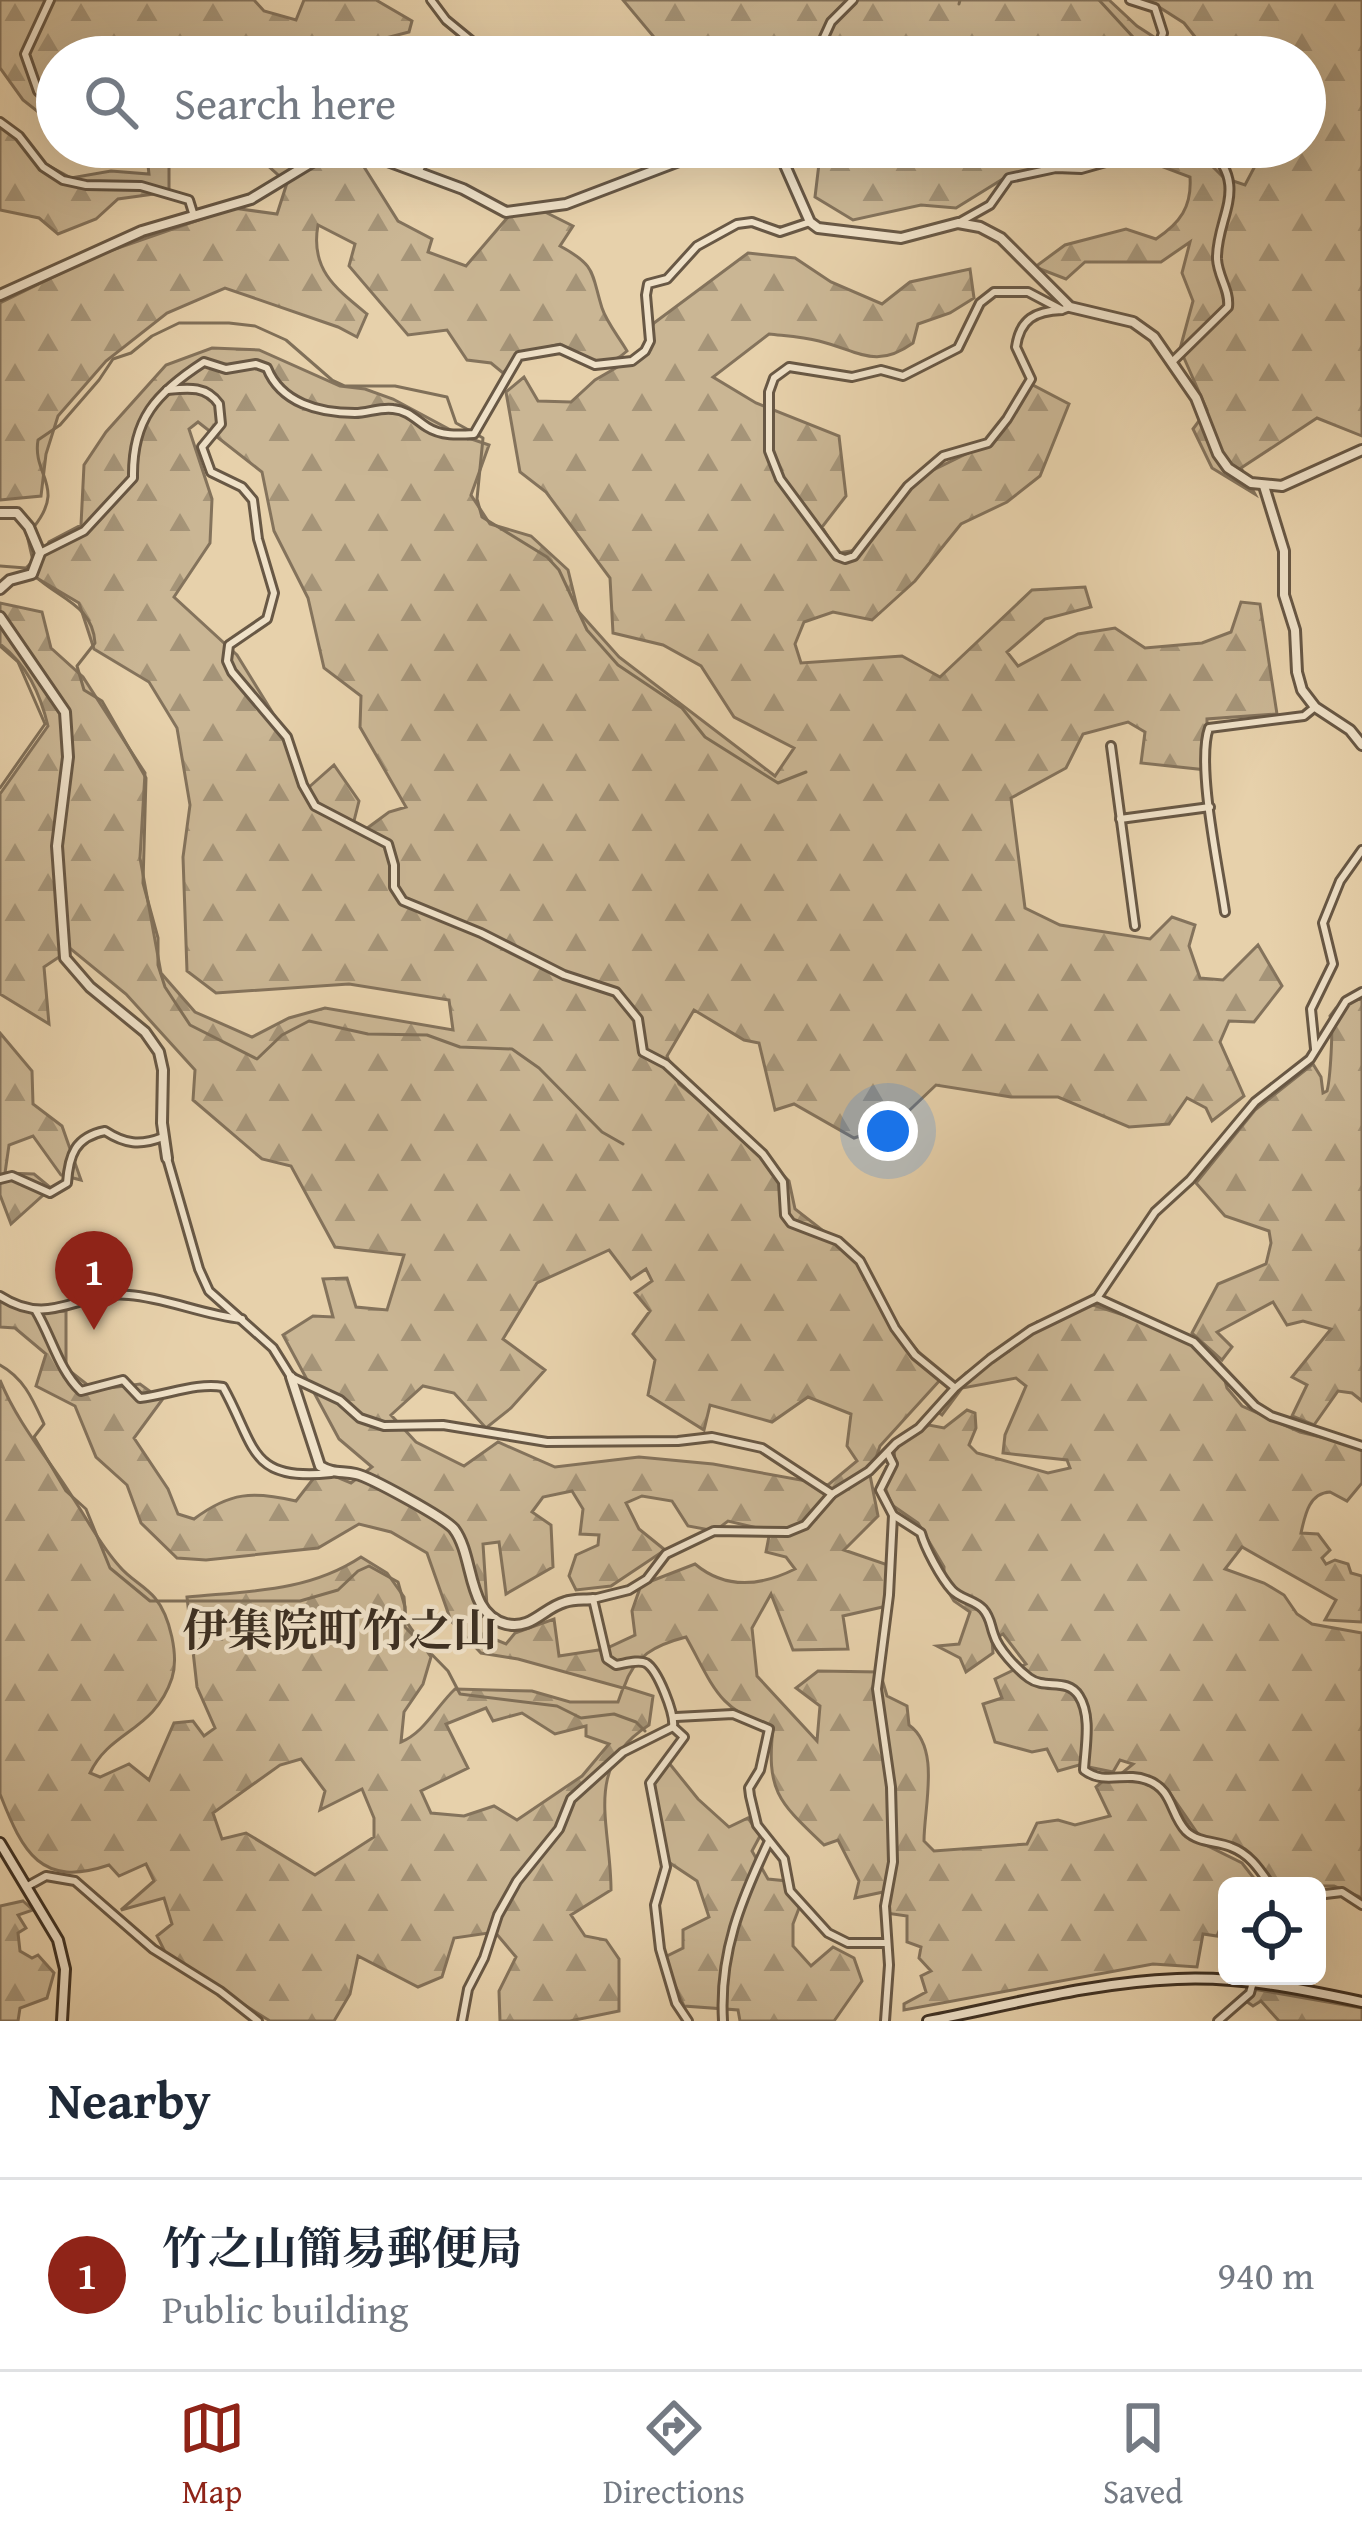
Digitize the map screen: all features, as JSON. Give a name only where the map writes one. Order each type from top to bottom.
[{"type":"street","points":[[36,85],[25,54],[50,0]]},
{"type":"street","points":[[431,0],[465,36]]},
{"type":"street","points":[[825,36],[831,22],[853,0]]},
{"type":"street","points":[[1130,0],[1155,8],[1162,36]]},
{"type":"street","points":[[0,122],[36,158]]},
{"type":"street","points":[[44,168],[63,181],[163,192],[190,200],[194,216]]},
{"type":"street","points":[[0,295],[142,231],[251,199],[302,168]]},
{"type":"street","points":[[405,168],[506,212],[566,204],[654,168]]},
{"type":"street","points":[[418,172],[420,168]]},
{"type":"street","points":[[789,168],[810,222],[830,232],[901,238],[958,223],[990,205],[1010,178],[1056,168]]},
{"type":"street","points":[[1173,361],[1224,312],[1229,299],[1217,266],[1229,192],[1225,168]]},
{"type":"street","points":[[0,589],[10,580],[32,574],[40,553],[84,531],[133,478],[139,425],[167,390],[204,362],[226,369],[256,364],[267,368],[273,383],[291,399],[320,410],[393,409],[411,414],[441,434],[476,432],[519,356],[560,349],[595,365],[632,362],[650,340],[648,284],[667,279],[697,246],[737,224],[752,222],[780,232],[810,222]]},
{"type":"street","points":[[958,223],[980,227],[1000,238],[1066,309]]},
{"type":"street","points":[[1066,309],[1039,311],[1025,321],[1016,347],[1030,372],[1030,386],[988,443],[943,456],[908,485],[854,556],[837,556],[781,479],[770,451],[769,392],[779,371],[789,367],[852,377],[873,369],[903,376],[958,348],[980,302],[994,292],[1028,292],[1066,309],[1142,326],[1173,361],[1196,398],[1228,468],[1251,483],[1282,486],[1362,450]]},
{"type":"street","points":[[167,390],[205,390],[219,404],[221,424],[202,447],[203,454],[211,472],[242,487],[253,500],[258,539],[274,592],[267,619],[229,645],[227,661],[287,737],[315,806],[388,844],[394,887],[403,901],[623,998],[638,1019],[643,1052],[667,1064],[763,1154],[783,1182],[785,1215],[791,1222],[838,1241],[860,1261],[895,1328],[915,1355],[955,1388]]},
{"type":"street","points":[[1264,485],[1284,551],[1284,595],[1295,630],[1298,678],[1315,707],[1350,730],[1362,745]]},
{"type":"street","points":[[0,513],[17,513],[40,553]]},
{"type":"street","points":[[0,617],[21,653],[58,698],[68,730],[57,846],[65,958],[89,986],[145,1032],[159,1052],[164,1070],[166,1158],[205,1284],[285,1362],[320,1466],[332,1473]]},
{"type":"street","points":[[1226,912],[1210,807],[1204,740],[1209,728],[1304,716],[1315,707]]},
{"type":"street","points":[[1111,746],[1135,926]]},
{"type":"street","points":[[1120,818],[1210,807]]},
{"type":"street","points":[[1314,1053],[1311,1009],[1333,964],[1323,923],[1340,880],[1362,850]]},
{"type":"street","points":[[36,1311],[65,1376],[81,1391],[123,1380],[140,1398],[208,1384],[224,1387],[263,1464],[297,1477],[359,1474],[448,1523],[466,1554],[483,1609],[499,1622],[530,1623],[562,1602],[629,1590],[647,1579],[666,1554],[715,1531],[797,1530],[813,1519],[832,1494],[889,1454],[955,1388],[1031,1330],[1097,1298],[1155,1212],[1190,1180],[1255,1102],[1306,1064],[1346,1001],[1362,992]]},
{"type":"street","points":[[0,1179],[12,1176],[50,1193],[67,1183],[75,1145],[89,1134],[104,1130],[119,1140],[146,1144],[163,1137]]},
{"type":"street","points":[[0,1296],[36,1311],[130,1294],[209,1315],[245,1319]]},
{"type":"street","points":[[1097,1298],[1194,1342],[1255,1406],[1271,1415],[1362,1446]]},
{"type":"street","points":[[291,1377],[340,1400],[360,1418],[385,1426],[443,1425],[548,1442],[678,1442],[704,1436],[746,1444],[762,1448],[832,1494]]},
{"type":"street","points":[[889,1454],[893,1464],[880,1490],[893,1515],[921,1533],[952,1590],[981,1606],[994,1637],[1027,1677],[1071,1687],[1078,1694],[1084,1705],[1087,1741],[1084,1770],[1102,1780],[1136,1776],[1156,1784],[1171,1800],[1186,1831],[1243,1853],[1263,1877]]},
{"type":"street","points":[[885,2021],[886,1889],[893,1862],[891,1769],[877,1689],[893,1515]]},
{"type":"street","points":[[593,1599],[607,1659],[616,1665],[640,1661],[649,1665],[675,1717],[673,1727],[684,1742],[650,1783],[666,1867],[655,1905],[664,1966],[676,2003],[688,2021]]},
{"type":"street","points":[[675,1717],[734,1714],[769,1729],[760,1770],[749,1788],[757,1825],[784,1859],[790,1892],[828,1933],[848,1943],[887,1943]]},
{"type":"street","points":[[462,2021],[468,1989],[498,1915],[518,1881],[560,1829],[571,1799],[623,1752],[673,1727]]},
{"type":"street","points":[[723,2021],[725,1959],[743,1892],[769,1840]]},
{"type":"street","points":[[0,1843],[62,1953],[62,2021]]},
{"type":"street","points":[[26,1887],[46,1876],[76,1881],[153,1949],[258,2021]]},
{"type":"street","points":[[1326,1894],[1342,1892],[1362,1905]]},
{"type":"street","points":[[928,2021],[1139,1982],[1218,1982]]},
{"type":"street","points":[[1218,2021],[1250,1993],[1252,1985]]},
{"type":"street","points":[[1269,1985],[1362,2002]]},
{"type":"green space","points":[[0,0],[254,0],[264,11],[296,20],[304,0],[376,0],[412,21],[409,32],[393,36],[36,36],[36,110],[0,68]]},
{"type":"green space","points":[[623,0],[1109,0],[1152,36],[653,36]]},
{"type":"green space","points":[[1148,0],[1362,0],[1362,436],[1317,418],[1241,468],[1255,494],[1212,468],[1193,429],[1207,410],[1180,349],[1193,301],[1182,273],[1190,242],[1161,262],[1085,262],[1066,279],[1035,267],[1065,245],[1126,229],[1156,239],[1172,227],[1186,206],[1190,177],[1166,168],[1214,168],[1224,178],[1245,185],[1254,168],[1326,168],[1326,36],[1194,36],[1184,23]]},
{"type":"green space","points":[[0,119],[36,159],[36,168],[53,168],[71,178],[111,171],[149,174],[148,168],[169,168],[169,192],[118,199],[96,219],[58,234],[39,218],[0,210]]},
{"type":"green space","points":[[270,168],[365,168],[398,221],[432,239],[428,252],[466,266],[514,210],[543,211],[573,226],[560,246],[591,271],[604,314],[627,351],[601,362],[560,344],[520,354],[503,373],[491,363],[467,360],[447,330],[408,335],[349,266],[355,244],[318,225],[322,266],[335,286],[367,314],[357,337],[225,288],[167,313],[106,361],[58,416],[46,454],[41,496],[0,500],[0,303],[98,255],[233,208],[277,214],[287,183]]},
{"type":"green space","points":[[818,168],[1042,168],[1011,174],[956,208],[921,205],[853,220],[815,197]]},
{"type":"green space","points":[[748,253],[795,258],[831,282],[882,304],[910,282],[970,269],[974,298],[918,324],[913,343],[900,351],[867,356],[813,340],[769,334],[713,377],[756,403],[839,436],[846,496],[822,527],[838,553],[857,550],[917,478],[988,443],[1027,382],[1069,404],[1040,476],[1007,502],[961,524],[915,581],[872,620],[833,612],[804,622],[795,644],[801,663],[902,656],[940,677],[1032,590],[1085,587],[1091,607],[1045,619],[1007,652],[1018,666],[1078,634],[1115,628],[1145,648],[1202,643],[1231,632],[1241,602],[1260,604],[1277,714],[1207,719],[1207,770],[1141,763],[1145,732],[1128,722],[1083,734],[1066,768],[1011,798],[1025,908],[1060,925],[1150,939],[1172,917],[1195,925],[1189,946],[1200,978],[1223,980],[1258,945],[1282,986],[1254,1022],[1229,1021],[1220,1042],[1244,1096],[1212,1121],[1206,1108],[1187,1098],[1169,1124],[1129,1127],[1058,1097],[1011,1097],[936,1085],[894,1125],[854,1138],[794,1104],[775,1110],[759,1043],[744,1040],[694,1010],[667,1056],[679,1084],[789,1181],[795,1209],[853,1254],[882,1308],[941,1379],[880,1446],[870,1475],[878,1516],[844,1550],[888,1565],[887,1606],[843,1616],[848,1649],[793,1650],[771,1594],[752,1628],[757,1676],[817,1741],[820,1706],[796,1688],[818,1671],[880,1672],[887,1696],[907,1706],[909,1725],[925,1748],[924,1841],[934,1851],[1027,1844],[1037,1823],[1058,1820],[1075,1825],[1110,1816],[1096,1787],[1104,1780],[1137,1780],[1160,1790],[1178,1808],[1198,1841],[1242,1863],[1253,1877],[1218,1877],[1218,1934],[1203,1934],[1197,1967],[1153,1964],[904,2010],[904,2004],[926,1992],[921,1976],[931,1971],[919,1958],[921,1947],[907,1942],[907,1916],[886,1913],[888,1891],[855,1898],[859,1881],[838,1840],[824,1845],[779,1794],[772,1767],[773,1728],[728,1704],[686,1637],[647,1653],[628,1676],[624,1687],[653,1696],[649,1725],[628,1742],[608,1778],[605,1820],[611,1890],[571,1915],[585,1936],[606,1940],[619,1959],[619,2011],[570,2021],[500,2021],[499,1991],[516,1957],[495,1932],[454,1938],[442,1977],[418,1987],[358,1956],[350,1994],[334,2021],[270,2021],[167,1956],[157,1936],[172,1924],[164,1898],[121,1910],[154,1881],[146,1864],[119,1876],[109,1865],[67,1872],[51,1868],[27,1848],[8,1815],[0,1794],[0,1380],[24,1426],[106,1550],[151,1594],[172,1636],[174,1669],[164,1696],[109,1748],[90,1773],[100,1777],[129,1764],[149,1780],[174,1723],[193,1721],[204,1736],[215,1728],[197,1687],[187,1597],[299,1583],[361,1557],[387,1573],[404,1597],[406,1621],[431,1657],[423,1684],[404,1712],[401,1742],[423,1726],[455,1689],[532,1691],[570,1702],[618,1702],[623,1688],[481,1653],[451,1621],[427,1553],[391,1532],[359,1524],[318,1548],[206,1560],[177,1558],[141,1523],[127,1485],[96,1457],[75,1406],[36,1386],[46,1354],[15,1328],[0,1327],[0,1301],[48,1312],[66,1311],[66,1368],[94,1390],[140,1384],[162,1400],[134,1438],[168,1489],[178,1514],[194,1519],[219,1503],[242,1496],[296,1501],[320,1470],[351,1483],[372,1467],[339,1439],[283,1335],[313,1316],[333,1317],[323,1279],[347,1278],[356,1307],[387,1310],[404,1255],[335,1247],[291,1166],[262,1159],[193,1100],[195,1070],[126,994],[71,949],[44,967],[49,1024],[0,994],[0,794],[48,726],[31,680],[0,644],[0,603],[42,612],[51,648],[83,677],[145,773],[140,858],[161,973],[195,1012],[252,1037],[289,1018],[325,1008],[453,1030],[449,1000],[349,984],[216,993],[187,971],[183,857],[190,805],[177,728],[149,682],[94,649],[79,603],[30,574],[49,542],[81,525],[84,465],[106,432],[166,365],[212,348],[259,350],[340,386],[393,399],[489,445],[471,495],[490,524],[531,536],[568,570],[578,611],[619,657],[775,776],[794,748],[734,717],[701,666],[663,645],[613,633],[610,578],[546,492],[520,472],[506,392],[524,377],[538,401],[571,402],[595,380],[640,354],[654,323]],"holes":[[[198,422],[262,472],[274,531],[308,598],[324,668],[361,696],[360,727],[406,807],[389,812],[366,829],[353,825],[359,801],[334,765],[308,788],[293,746],[237,655],[174,597],[210,543],[212,499],[189,429]],[[609,1250],[631,1279],[646,1269],[652,1281],[635,1293],[650,1311],[633,1334],[655,1360],[648,1395],[704,1430],[710,1405],[772,1422],[808,1397],[851,1414],[847,1446],[857,1461],[828,1485],[713,1464],[639,1457],[555,1467],[498,1442],[464,1466],[416,1442],[391,1415],[423,1386],[454,1393],[486,1428],[545,1370],[503,1339],[537,1283]],[[572,1491],[583,1509],[580,1534],[599,1535],[598,1545],[576,1555],[569,1576],[576,1590],[611,1586],[665,1550],[639,1529],[626,1503],[642,1496],[672,1501],[688,1526],[715,1531],[728,1521],[770,1531],[766,1552],[786,1557],[795,1569],[744,1583],[719,1578],[695,1564],[641,1585],[632,1611],[635,1635],[605,1649],[559,1656],[554,1619],[515,1633],[506,1644],[489,1637],[483,1544],[499,1542],[506,1594],[553,1567],[551,1525],[532,1512],[543,1497]],[[486,1708],[493,1721],[522,1713],[555,1734],[586,1726],[586,1736],[609,1744],[582,1776],[517,1820],[494,1806],[464,1816],[431,1813],[421,1791],[468,1768],[446,1724]],[[301,1759],[325,1791],[320,1810],[362,1789],[374,1818],[374,1837],[315,1875],[246,1833],[222,1839],[213,1813],[280,1765]]]},
{"type":"green space","points":[[1362,998],[1362,1401],[1338,1391],[1314,1425],[1292,1416],[1307,1385],[1292,1377],[1331,1329],[1303,1321],[1287,1325],[1273,1302],[1217,1332],[1232,1347],[1222,1360],[1192,1333],[1218,1284],[1266,1264],[1271,1243],[1269,1231],[1225,1216],[1196,1183],[1255,1110],[1313,1064],[1323,1093],[1327,1091],[1330,1016],[1336,1008]]},
{"type":"green space","points":[[0,1033],[32,1071],[33,1104],[62,1126],[81,1180],[61,1175],[33,1136],[9,1145],[5,1173],[34,1174],[51,1188],[11,1224],[0,1195]]},
{"type":"green space","points":[[1090,1304],[1157,1326],[1193,1346],[1224,1377],[1242,1406],[1300,1432],[1362,1447],[1362,1483],[1347,1501],[1330,1492],[1317,1496],[1301,1533],[1318,1534],[1330,1550],[1322,1558],[1326,1564],[1335,1560],[1348,1564],[1351,1573],[1362,1576],[1362,1622],[1325,1620],[1336,1600],[1242,1547],[1225,1569],[1284,1595],[1297,1614],[1312,1624],[1362,1633],[1362,1898],[1326,1886],[1326,1877],[1260,1877],[1245,1859],[1198,1834],[1154,1779],[1122,1773],[1133,1764],[1120,1760],[1113,1772],[1079,1765],[1058,1771],[1047,1749],[1032,1752],[995,1742],[983,1704],[1002,1698],[995,1679],[1026,1664],[1003,1634],[992,1640],[993,1653],[966,1672],[960,1658],[937,1646],[959,1644],[970,1612],[954,1601],[944,1585],[944,1567],[918,1523],[892,1505],[882,1480],[895,1464],[894,1447],[929,1425],[944,1428],[967,1410],[975,1413],[976,1428],[969,1445],[977,1453],[1048,1473],[1070,1468],[1067,1460],[1003,1453],[1005,1435],[1026,1386],[1016,1378],[962,1388],[942,1415],[934,1409],[966,1373],[1009,1351],[1037,1322]]},
{"type":"green space","points":[[669,1763],[729,1827],[748,1818],[760,1836],[752,1851],[768,1879],[787,1881],[801,1903],[793,1924],[793,1946],[811,1966],[833,1947],[854,1958],[862,1981],[834,2021],[740,2021],[738,2010],[684,2006],[663,1958],[683,1948],[683,1930],[709,1917],[697,1881],[664,1859],[649,1792],[652,1775]]},
{"type":"green space","points":[[23,1901],[33,1910],[18,1915],[26,1928],[18,1933],[20,1951],[32,1958],[38,1955],[54,1973],[47,1998],[20,2008],[18,2021],[0,2021],[0,1906]]},
{"type":"green space","points":[[1253,1989],[1362,2008],[1362,2021],[1279,2021],[1261,2001],[1253,2006],[1246,2001]]},
{"type":"waterway","points":[[959,4],[960,0]]},
{"type":"waterway","points":[[1099,0],[1132,36]]},
{"type":"waterway","points":[[33,528],[43,514],[48,491],[38,440],[60,425],[113,359],[179,323],[255,326],[286,340],[345,386],[395,386],[447,397],[456,423],[483,438],[477,499],[482,517],[547,557],[559,570],[587,630],[618,665],[682,708],[705,737],[778,783],[806,772]]},
{"type":"waterway","points":[[0,566],[26,568],[33,561],[27,535]]},
{"type":"waterway","points":[[36,577],[88,620],[95,643],[77,666],[84,690],[102,701],[146,778],[143,883],[165,987],[190,1025],[257,1059],[282,1035],[309,1021],[368,1034],[427,1035],[460,1047],[512,1049],[539,1068],[602,1132],[623,1144]]},
{"type":"waterway","points":[[0,646],[18,662],[45,724],[0,788]]},
{"type":"waterway","points":[[0,1365],[32,1398],[44,1424],[34,1437],[66,1491],[86,1509],[110,1568],[150,1601],[300,1601],[338,1590],[369,1566],[398,1582],[405,1627],[448,1671],[460,1694],[557,1706],[581,1718],[614,1714],[645,1731]]},
{"type":"place","name":"竹之山簡易郵便局","points":[[94,1330]]},
{"type":"district","name":"伊集院町竹之山","points":[[340,1630]]}]
